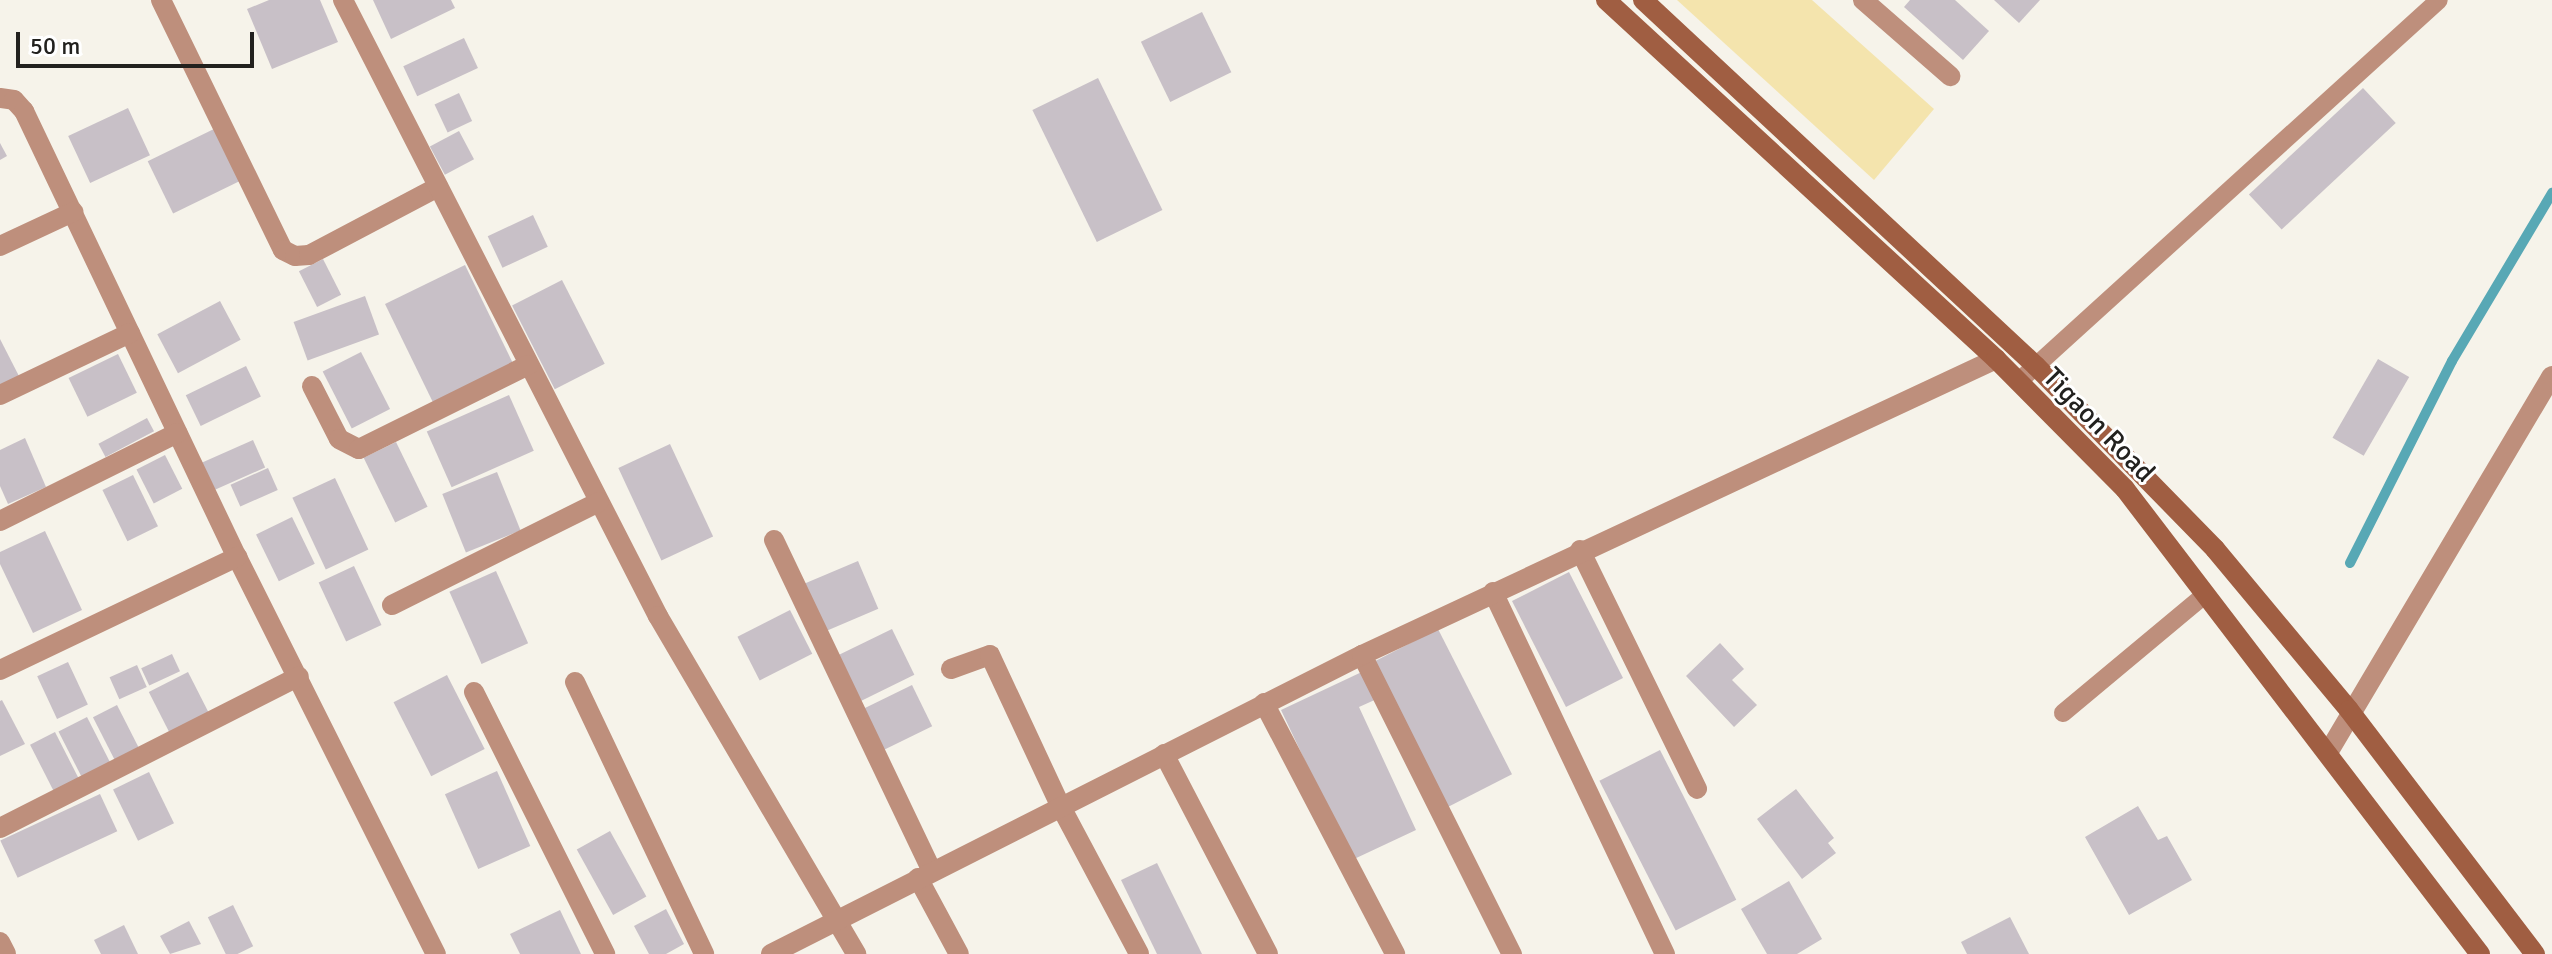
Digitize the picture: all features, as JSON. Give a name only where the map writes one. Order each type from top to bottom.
[{"type":"street","points":[[161,0],[283,250],[295,256],[309,255],[438,187]]},
{"type":"street","points":[[343,0],[528,365],[720,728],[856,954]]},
{"type":"street","name":"Tigaon Road","points":[[1606,0],[1996,359],[2125,489],[2329,751],[2480,954]]},
{"type":"street","points":[[1643,0],[2036,366],[2215,549],[2349,710],[2535,954]]},
{"type":"street","points":[[1863,0],[1950,76]]},
{"type":"street","points":[[1882,16],[1896,0]]},
{"type":"street","points":[[0,98],[20,103],[237,557],[436,954]]},
{"type":"street","points":[[0,246],[73,212]]},
{"type":"street","points":[[0,395],[130,333]]},
{"type":"street","points":[[771,954],[1362,655],[1580,550],[1996,359]]},
{"type":"street","points":[[312,386],[339,439],[359,449],[528,365]]},
{"type":"street","points":[[2329,751],[2349,710],[2552,376]]},
{"type":"street","points":[[0,521],[177,433]]},
{"type":"street","points":[[392,605],[599,502]]},
{"type":"street","points":[[774,540],[959,954]]},
{"type":"street","points":[[1580,550],[1697,789]]},
{"type":"street","points":[[0,670],[237,557]]},
{"type":"street","points":[[1493,592],[1665,954]]},
{"type":"street","points":[[951,669],[990,655],[1061,807],[1139,954]]},
{"type":"street","points":[[1362,655],[1512,954]]},
{"type":"street","points":[[0,828],[299,676]]},
{"type":"street","points":[[575,682],[704,954]]},
{"type":"street","points":[[474,692],[605,954]]},
{"type":"street","points":[[1264,703],[1395,954]]},
{"type":"street","points":[[1164,754],[1268,954]]},
{"type":"lane","points":[[2018,382],[2439,0]]},
{"type":"lane","points":[[2063,713],[2206,594]]},
{"type":"shaded area","points":[[1677,0],[1812,0],[1934,109],[1874,180]]},
{"type":"building","points":[[269,0],[320,0],[338,42],[272,69],[247,9]]},
{"type":"building","points":[[373,0],[451,0],[455,8],[391,39]]},
{"type":"building","points":[[1910,0],[1955,0],[1989,31],[1963,60],[1904,7]]},
{"type":"building","points":[[1994,0],[2040,0],[2019,23]]},
{"type":"building","points":[[1202,12],[1231,72],[1170,102],[1141,42]]},
{"type":"building","points":[[464,38],[478,68],[417,96],[403,66]]},
{"type":"building","points":[[1098,78],[1162,210],[1097,242],[1032,110]]},
{"type":"building","points":[[2363,88],[2396,123],[2282,229],[2249,194]]},
{"type":"building","points":[[459,93],[472,121],[448,133],[435,104]]},
{"type":"building","points":[[128,108],[150,155],[90,183],[68,136]]},
{"type":"building","points":[[216,128],[241,180],[173,213],[148,161]]},
{"type":"building","points":[[459,131],[474,159],[445,175],[430,146]]},
{"type":"building","points":[[0,143],[7,156],[0,160]]},
{"type":"building","points":[[533,215],[548,247],[502,268],[488,236]]},
{"type":"building","points":[[323,259],[341,295],[317,307],[299,271]]},
{"type":"building","points":[[465,265],[513,363],[433,402],[385,304]]},
{"type":"building","points":[[562,280],[605,364],[555,389],[512,305]]},
{"type":"building","points":[[365,296],[379,335],[308,361],[294,322]]},
{"type":"building","points":[[220,301],[241,340],[178,373],[157,334]]},
{"type":"building","points":[[0,339],[21,380],[0,391]]},
{"type":"building","points":[[361,352],[390,409],[352,429],[323,372]]},
{"type":"building","points":[[118,354],[137,393],[87,417],[69,378]]},
{"type":"building","points":[[2378,359],[2409,377],[2364,456],[2332,438]]},
{"type":"building","points":[[246,366],[261,397],[201,426],[186,395]]},
{"type":"building","points":[[509,395],[534,451],[452,487],[427,432]]},
{"type":"building","points":[[147,418],[154,431],[105,457],[98,444]]},
{"type":"building","points":[[25,438],[46,487],[8,504],[0,486],[0,450]]},
{"type":"building","points":[[253,440],[265,467],[208,493],[195,466]]},
{"type":"building","points":[[396,442],[428,507],[395,522],[364,458]]},
{"type":"building","points":[[670,444],[713,536],[661,561],[618,468]]},
{"type":"building","points":[[165,455],[182,489],[154,503],[136,470]]},
{"type":"building","points":[[268,468],[278,490],[240,507],[231,485]]},
{"type":"building","points":[[497,472],[521,530],[466,553],[442,494]]},
{"type":"building","points":[[133,475],[158,526],[127,541],[102,490]]},
{"type":"building","points":[[335,478],[368,550],[326,569],[292,498]]},
{"type":"building","points":[[292,517],[315,564],[279,581],[256,535]]},
{"type":"building","points":[[45,531],[82,610],[33,633],[0,564],[0,552]]},
{"type":"building","points":[[858,561],[878,609],[820,633],[800,586]]},
{"type":"building","points":[[354,566],[381,625],[346,641],[319,582]]},
{"type":"building","points":[[496,571],[528,643],[482,664],[449,592]]},
{"type":"building","points":[[1569,572],[1623,678],[1566,707],[1512,601]]},
{"type":"building","points":[[790,610],[812,654],[760,680],[737,637]]},
{"type":"building","points":[[892,629],[914,675],[860,701],[838,655]]},
{"type":"building","points":[[1438,629],[1512,774],[1448,807],[1374,662]]},
{"type":"building","points":[[1720,643],[1744,669],[1732,680],[1757,705],[1734,727],[1686,676]]},
{"type":"building","points":[[172,654],[180,671],[149,686],[141,668]]},
{"type":"building","points":[[68,662],[88,705],[57,719],[37,676]]},
{"type":"building","points":[[137,665],[147,687],[119,699],[110,677]]},
{"type":"building","points":[[1366,670],[1379,698],[1359,707],[1416,830],[1352,860],[1281,710]]},
{"type":"building","points":[[188,672],[211,717],[172,737],[149,692]]},
{"type":"building","points":[[447,675],[485,749],[431,776],[394,702]]},
{"type":"building","points":[[912,685],[932,726],[884,750],[863,709]]},
{"type":"building","points":[[0,701],[25,744],[0,756]]},
{"type":"building","points":[[117,705],[141,752],[117,764],[93,717]]},
{"type":"building","points":[[87,717],[113,768],[84,782],[58,732]]},
{"type":"building","points":[[55,732],[81,783],[56,795],[30,745]]},
{"type":"building","points":[[1660,750],[1736,900],[1676,931],[1599,781]]},
{"type":"building","points":[[497,771],[530,846],[478,869],[445,794]]},
{"type":"building","points":[[149,772],[174,823],[138,841],[113,790]]},
{"type":"building","points":[[1796,789],[1834,838],[1828,843],[1836,853],[1802,879],[1757,819]]},
{"type":"building","points":[[100,794],[117,831],[18,878],[0,840]]},
{"type":"building","points":[[2138,806],[2158,840],[2167,836],[2192,880],[2129,915],[2085,837]]},
{"type":"building","points":[[610,831],[646,897],[613,915],[577,849]]},
{"type":"building","points":[[1157,863],[1202,954],[1157,954],[1121,880]]},
{"type":"building","points":[[1789,881],[1822,939],[1797,954],[1767,954],[1741,909]]},
{"type":"building","points":[[233,905],[253,946],[237,954],[226,954],[208,917]]},
{"type":"building","points":[[666,909],[684,944],[666,954],[649,954],[634,926]]},
{"type":"building","points":[[560,910],[581,954],[520,954],[510,934]]},
{"type":"building","points":[[2010,917],[2029,954],[1967,954],[1961,942]]},
{"type":"building","points":[[189,921],[201,944],[170,954],[160,936]]},
{"type":"building","points":[[124,925],[138,954],[101,954],[94,940]]},
{"type":"waterway","points":[[2350,563],[2452,361],[2552,193]]}]
